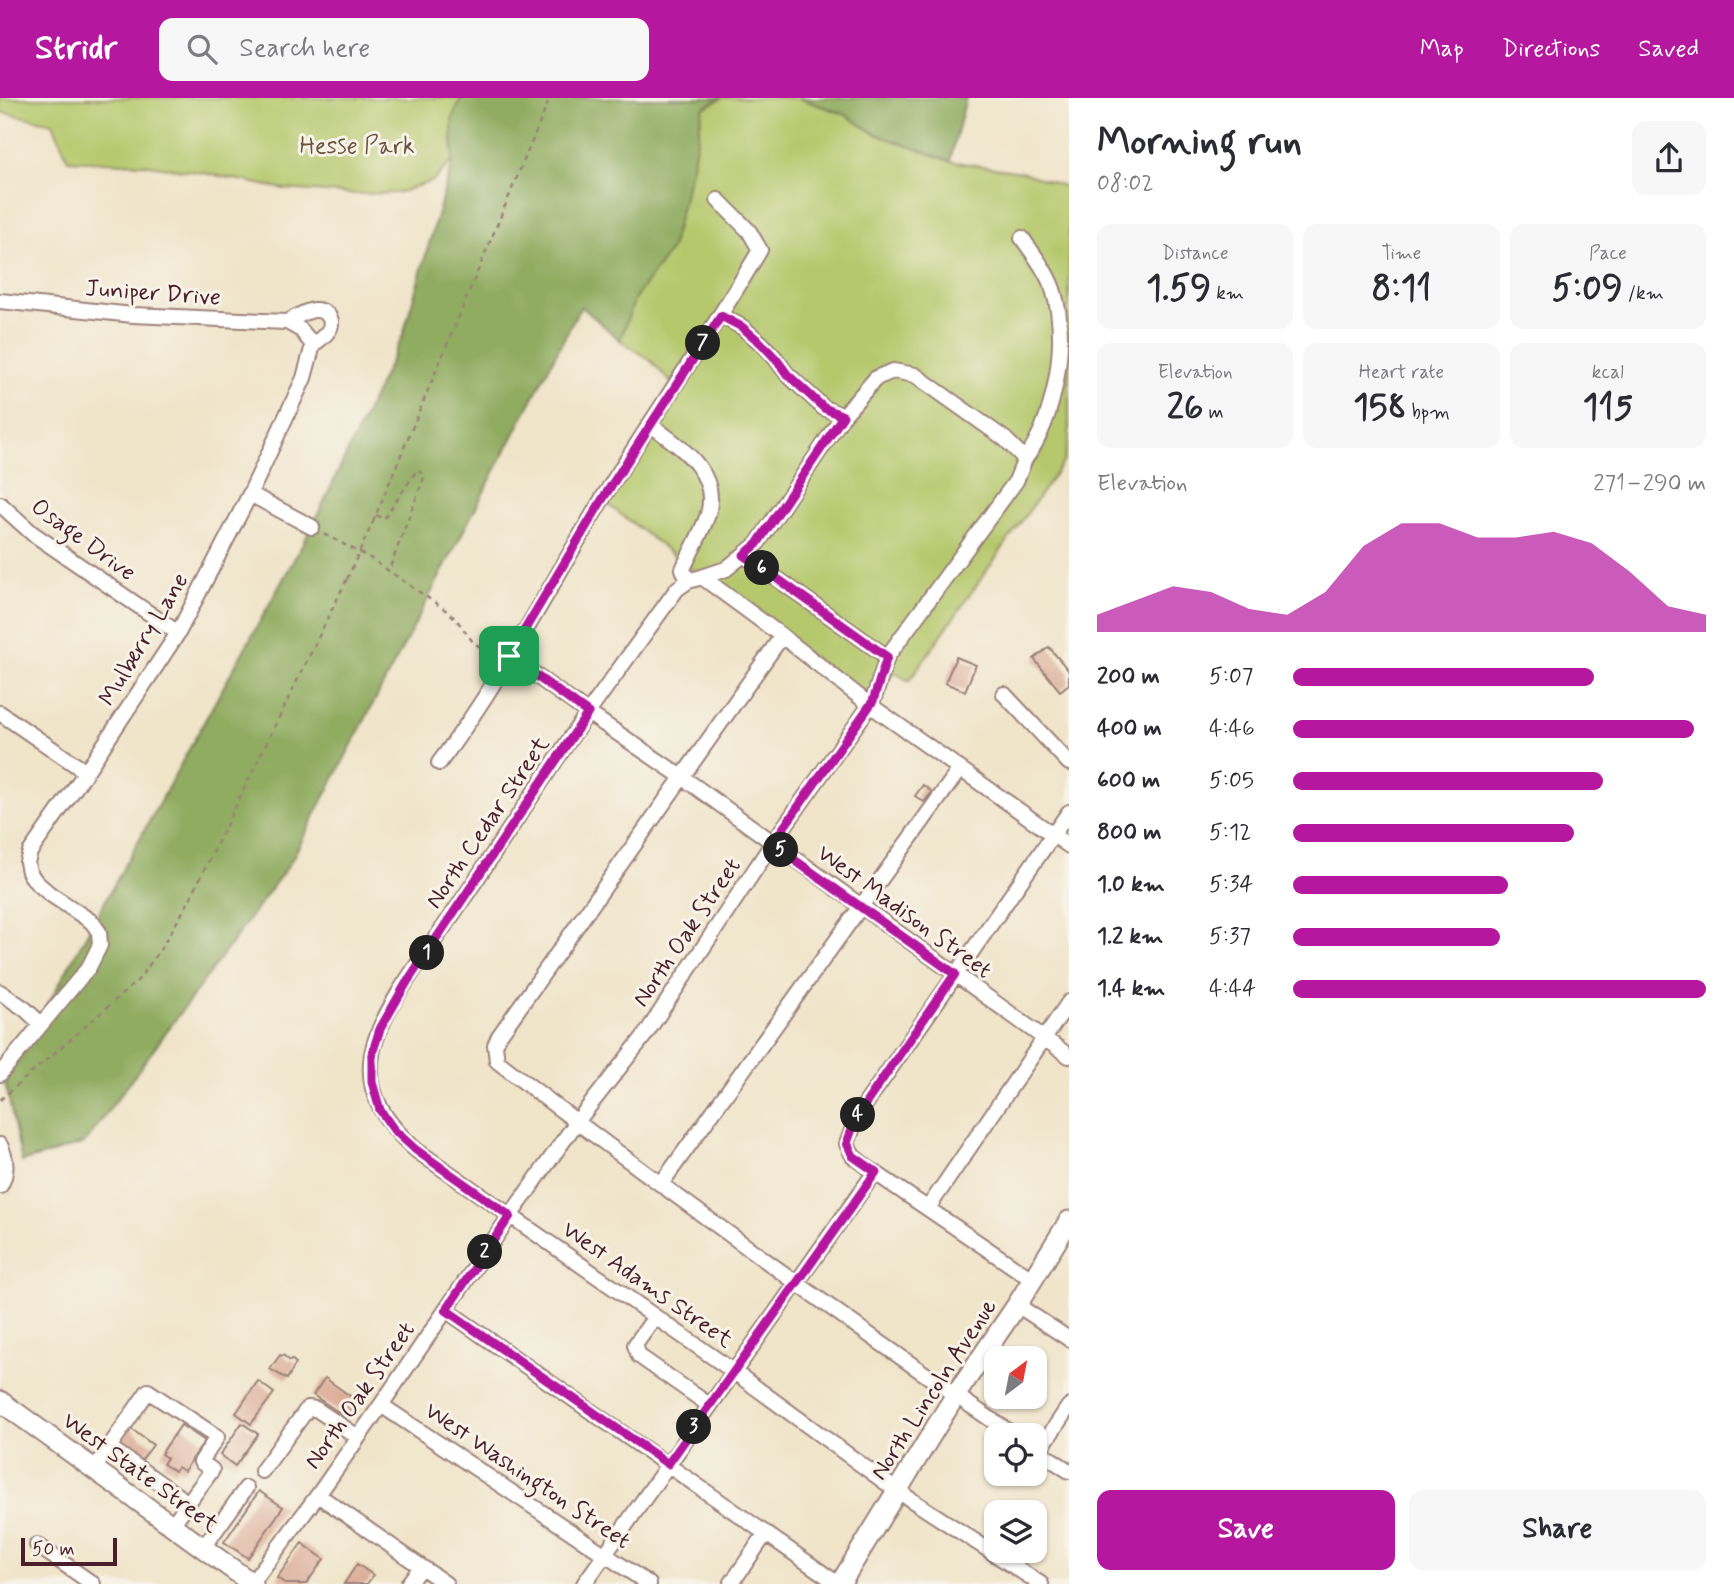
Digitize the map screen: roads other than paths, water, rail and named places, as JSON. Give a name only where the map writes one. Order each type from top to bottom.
[{"type":"main road","name":"North Lincoln Avenue","points":[[839,1584],[955,1396],[1017,1305],[1069,1221]]},
{"type":"main road","name":"West State Street","points":[[0,1401],[252,1584]]},
{"type":"street","points":[[439,763],[468,725],[602,500],[721,316],[760,250],[749,231],[718,200]]},
{"type":"street","name":"North Oak Street","points":[[252,1584],[318,1495],[576,1122],[645,1035],[772,844],[872,703],[887,657],[1016,481],[1046,420],[1063,342],[1055,292],[1045,271],[1022,238]]},
{"type":"street","name":"Juniper Drive","points":[[0,301],[133,316],[287,322],[302,330],[313,345]]},
{"type":"street","name":"Mulberry Lane","points":[[41,1024],[89,967],[100,944],[99,932],[92,922],[36,883],[29,872],[27,862],[30,852],[178,633],[250,494],[304,378],[313,345],[329,330],[331,323],[328,314],[322,310],[311,310],[287,322]]},
{"type":"street","points":[[721,316],[742,327],[761,343],[787,374],[824,408],[843,416]]},
{"type":"street","points":[[695,579],[726,569],[757,544],[843,416],[876,378],[892,371],[915,374],[1005,439],[1025,459]]},
{"type":"street","points":[[651,425],[688,453],[707,478],[710,495],[708,514],[683,569],[782,636],[960,769],[1069,846]]},
{"type":"street","points":[[250,494],[312,527]]},
{"type":"street","name":"Osage Drive","points":[[0,504],[32,533],[178,633]]},
{"type":"street","points":[[744,555],[887,657]]},
{"type":"street","name":"North Cedar Street","points":[[439,1167],[394,1130],[380,1110],[372,1082],[372,1054],[380,1029],[407,982],[588,713],[677,589],[695,579]]},
{"type":"street","points":[[782,636],[499,1036],[495,1045],[497,1061],[797,1283],[996,1423]]},
{"type":"street","name":"West Madison Street","points":[[507,660],[682,777],[1069,1056]]},
{"type":"street","points":[[1004,694],[1069,763]]},
{"type":"street","points":[[0,713],[86,772]]},
{"type":"street","points":[[661,1184],[960,769]]},
{"type":"street","points":[[1033,1280],[853,1156],[847,1143],[857,1116],[1069,812]]},
{"type":"street","points":[[0,992],[41,1024],[0,1074]]},
{"type":"street","points":[[928,1208],[1069,1002]]},
{"type":"street","points":[[0,1145],[6,1170],[0,1186]]},
{"type":"street","name":"West Adams Street","points":[[439,1167],[733,1371],[897,1490],[1041,1584]]},
{"type":"street","points":[[584,1584],[876,1172]]},
{"type":"street","points":[[1017,1305],[1069,1339]]},
{"type":"street","points":[[446,1310],[839,1584]]},
{"type":"street","points":[[655,1317],[635,1345],[639,1356],[709,1405]]},
{"type":"street","points":[[94,1469],[148,1391],[217,1437],[201,1462],[212,1470],[172,1525]]},
{"type":"street","name":"West Washington Street","points":[[381,1405],[649,1584]]},
{"type":"street","points":[[1047,1435],[1069,1406]]},
{"type":"street","points":[[262,1471],[308,1408],[316,1409],[358,1437]]},
{"type":"street","points":[[110,1447],[188,1503]]},
{"type":"street","points":[[1047,1457],[1069,1471]]},
{"type":"street","points":[[129,1493],[146,1472]]},
{"type":"street","points":[[203,1548],[246,1488]]},
{"type":"street","points":[[318,1495],[446,1584]]},
{"type":"street","points":[[731,1584],[766,1533]]},
{"type":"street","points":[[37,1545],[93,1584]]},
{"type":"street","points":[[408,1584],[421,1567]]},
{"type":"park label","name":"Hesse Park","points":[[357,145]]}]
